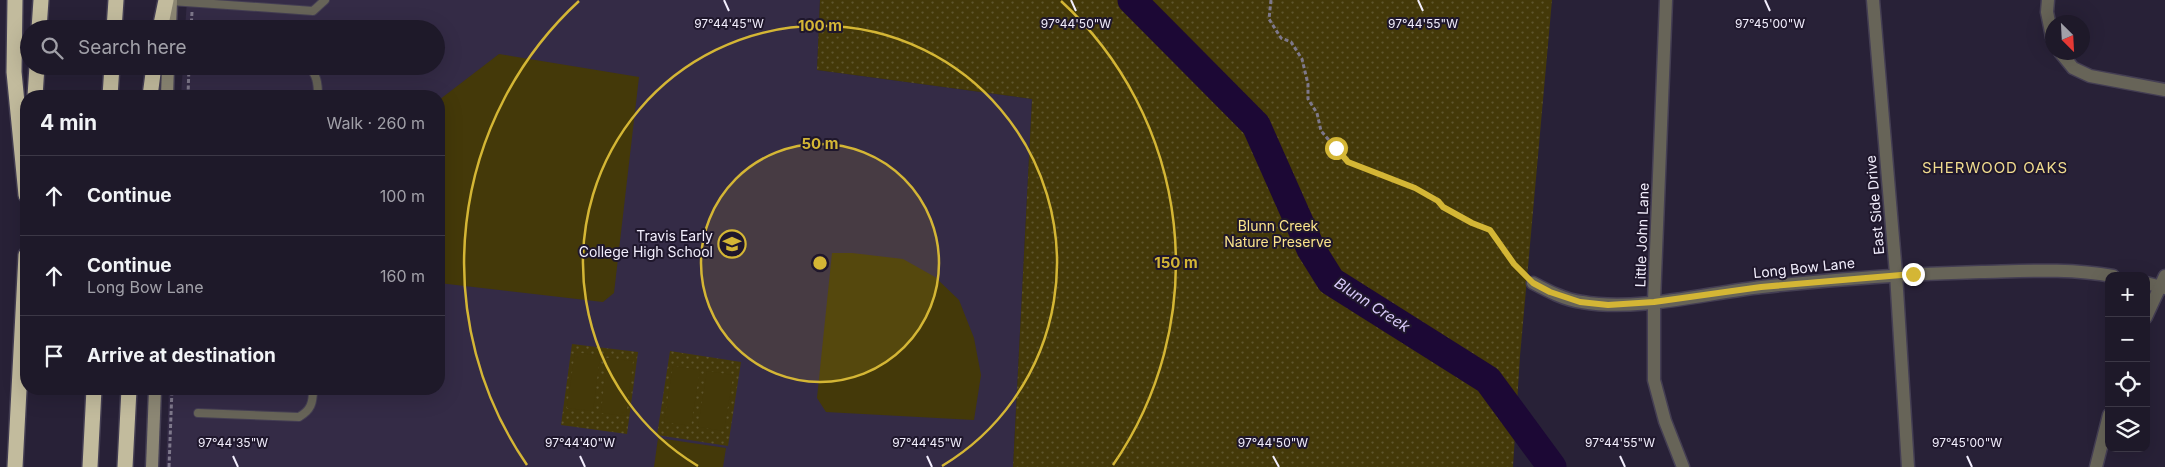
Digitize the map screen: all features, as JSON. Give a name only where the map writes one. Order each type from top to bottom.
[{"type":"highway","points":[[15,0],[14,72],[20,134]]},
{"type":"highway","points":[[40,20],[41,0]]},
{"type":"highway","points":[[115,20],[116,0]]},
{"type":"highway","points":[[162,20],[166,0]]},
{"type":"highway","points":[[35,90],[36,75]]},
{"type":"highway","points":[[110,90],[111,75]]},
{"type":"highway","points":[[151,90],[153,75]]},
{"type":"highway","points":[[15,467],[20,371]]},
{"type":"highway","points":[[90,467],[94,395]]},
{"type":"highway","points":[[124,467],[129,395]]},
{"type":"main road","points":[[170,20],[171,0]]},
{"type":"main road","points":[[167,90],[168,75]]},
{"type":"main road","points":[[152,467],[155,395]]},
{"type":"street","name":"Little John Lane","points":[[1666,0],[1654,302],[1654,380],[1665,421],[1683,467]]},
{"type":"street","name":"East Side Drive","points":[[1873,0],[1896,274],[1908,467]]},
{"type":"street","points":[[2048,0],[2048,15]]},
{"type":"street","points":[[2066,60],[2073,68],[2090,76],[2165,90]]},
{"type":"street","name":"Long Bow Lane","points":[[1533,283],[1550,292],[1580,302],[1608,305],[1654,302],[1761,287],[1896,274],[2054,270],[2105,274]]},
{"type":"street","points":[[2150,283],[2163,284],[2150,309]]},
{"type":"street","points":[[2096,467],[2105,431]]},
{"type":"lane","points":[[171,0],[226,2],[313,11],[325,0]]},
{"type":"lane","points":[[314,75],[318,90]]},
{"type":"lane","points":[[198,414],[299,417],[308,411],[313,402],[313,395]]},
{"type":"path","points":[[1271,0],[1269,19],[1281,38],[1291,42],[1302,59],[1308,84],[1308,99],[1317,113],[1321,132],[1348,162],[1415,188],[1438,201],[1443,207],[1472,223],[1490,230],[1514,264],[1533,283]]},
{"type":"path","points":[[192,14],[192,20]]},
{"type":"path","points":[[188,90],[189,75]]},
{"type":"path","points":[[169,467],[172,395]]},
{"type":"shaded area","name":"Travis Early College High School","points":[[187,0],[820,0],[817,70],[1032,99],[1013,467],[166,467],[169,395],[445,395],[445,90],[181,90],[182,75],[445,75],[445,20],[186,20]]},
{"type":"green space","name":"Blunn Creek Nature Preserve","points":[[820,0],[1552,0],[1520,356],[1513,467],[1013,467],[1032,99],[817,70]]},
{"type":"green space","points":[[499,54],[639,77],[614,293],[603,302],[445,284],[445,95]]},
{"type":"green space","points":[[832,253],[852,253],[903,259],[935,277],[959,300],[974,338],[981,375],[974,420],[826,412],[817,398]]},
{"type":"green space","points":[[572,344],[638,352],[627,434],[561,425]]},
{"type":"green space","points":[[670,351],[741,362],[728,446],[657,435]]},
{"type":"green space","points":[[575,352],[600,356],[593,411],[567,408]]},
{"type":"green space","points":[[607,358],[633,361],[626,416],[601,413]]},
{"type":"green space","points":[[673,366],[700,370],[691,426],[664,422]]},
{"type":"green space","points":[[707,371],[733,375],[724,431],[698,427]]},
{"type":"green space","points":[[658,438],[726,448],[723,467],[654,467]]},
{"type":"waterway","name":"Blunn Creek","points":[[1132,0],[1256,125],[1311,249],[1331,281],[1488,380],[1552,467]]},
{"type":"place","name":"Travis Early College High School","points":[[732,244]]},
{"type":"district","name":"SHERWOOD OAKS","points":[[1995,168]]},
{"type":"route","points":[[1336,148],[1348,162],[1415,188],[1438,201],[1443,207],[1472,223],[1490,230],[1514,264],[1533,283],[1550,292],[1580,302],[1608,305],[1654,302],[1761,287],[1913,274]]}]
